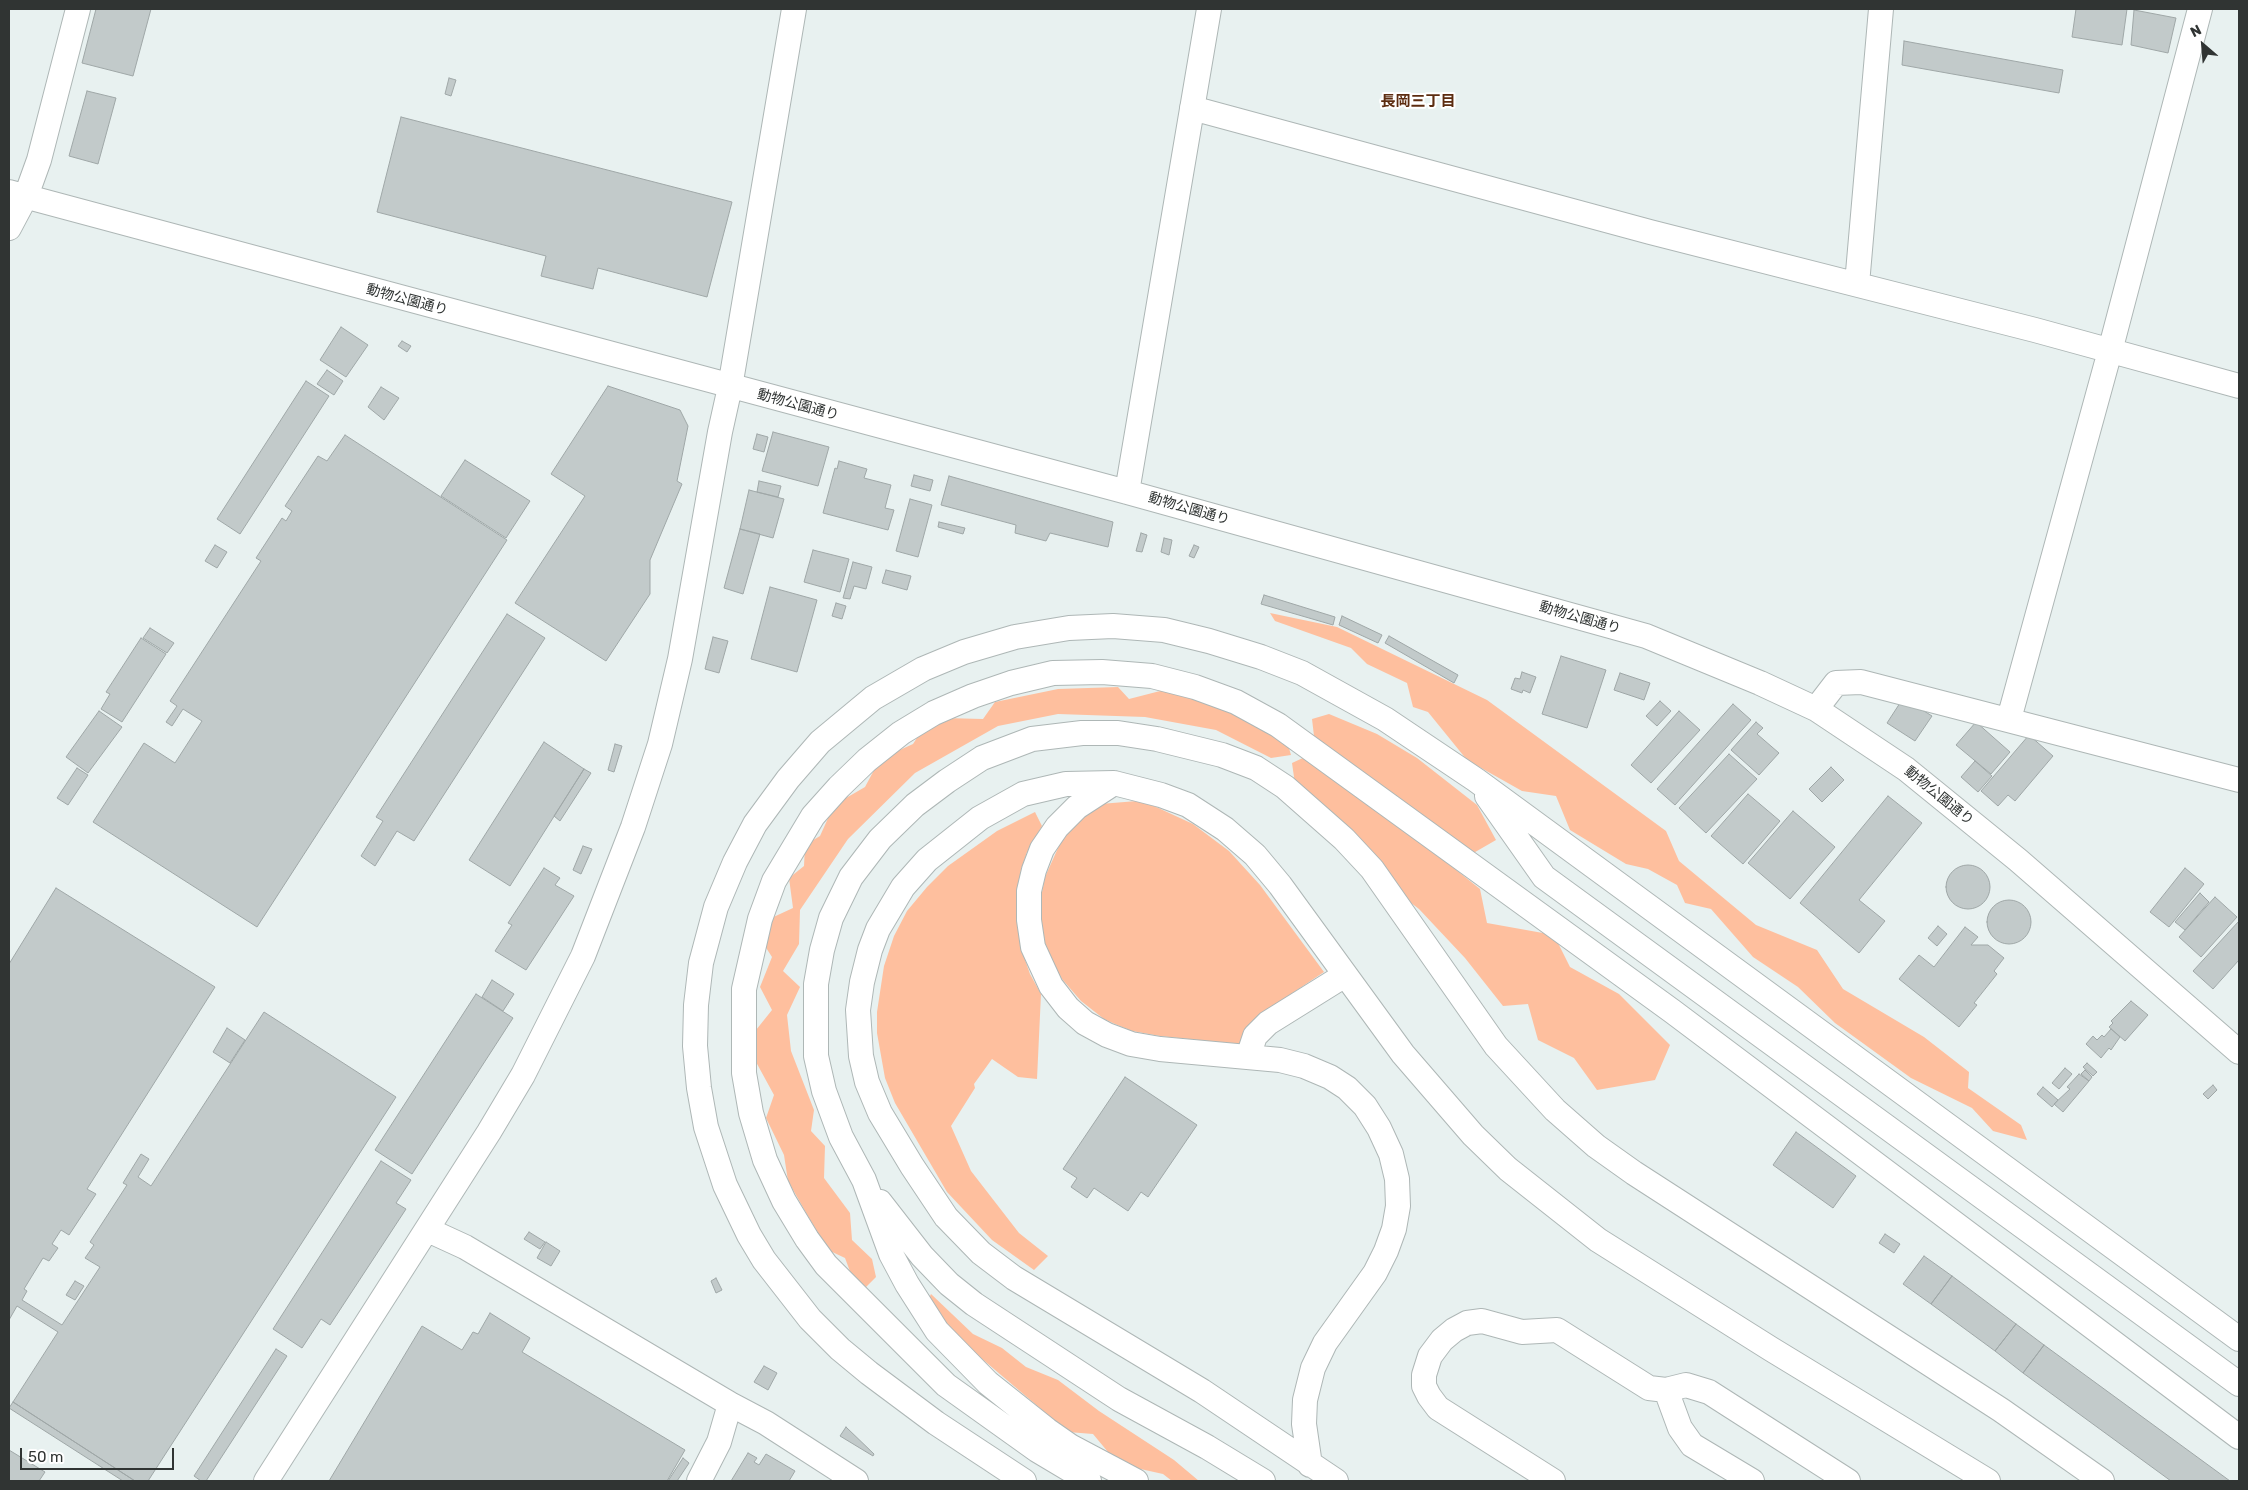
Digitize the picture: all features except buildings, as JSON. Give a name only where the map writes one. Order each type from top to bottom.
[{"type":"street","points":[[9,228],[18,194],[39,160],[78,9]]},
{"type":"street","points":[[266,1481],[428,1230],[490,1132],[523,1075],[583,956],[633,827],[660,744],[680,659],[720,432],[730,387],[794,9]]},
{"type":"street","points":[[1127,492],[1209,9]]},
{"type":"street","points":[[1857,284],[1881,9]]},
{"type":"street","points":[[2008,719],[2110,351],[2200,9]]},
{"type":"street","points":[[1192,108],[1650,232],[1857,284],[2239,386]]},
{"type":"street","name":"動物公園通り","points":[[18,194],[730,387],[1127,492],[1646,636],[1760,683],[1816,709],[1906,769],[2011,854],[2239,1052]]},
{"type":"street","points":[[1024,1481],[899,1398],[840,1349],[810,1319],[764,1260],[724,1185],[706,1127],[699,1088],[695,1046],[696,1005],[701,963],[716,907],[735,862],[755,824],[788,779],[820,742],[873,698],[922,670],[964,652],[1016,637],[1069,628],[1113,626],[1164,630],[1209,641],[1262,657],[1302,673],[1386,719],[1476,780],[2239,1339]]},
{"type":"street","points":[[1032,1481],[946,1385],[826,1264],[807,1239],[780,1193],[765,1160],[751,1113],[744,1073],[744,989],[760,919],[772,889],[793,848],[813,816],[839,787],[866,760],[901,733],[926,718],[973,696],[1011,683],[1053,673],[1102,672],[1152,676],[1195,686],[1236,702],[1278,725],[1672,1012],[2239,1437]]},
{"type":"street","points":[[1816,709],[1836,684],[1861,682],[2239,780]]},
{"type":"street","points":[[1136,1481],[1070,1446],[1047,1430],[988,1383],[937,1331],[911,1291],[891,1254],[864,1180],[841,1137],[824,1091],[816,1056],[816,984],[824,942],[831,918],[857,870],[880,840],[915,805],[947,780],[982,758],[1032,739],[1082,733],[1118,733],[1222,755],[1256,768],[1304,802],[1344,839],[1372,869],[1496,1046],[1555,1110],[1596,1146],[1634,1173],[2001,1410],[2102,1481]]},
{"type":"street","points":[[1476,780],[1544,877],[2239,1384]]},
{"type":"street","points":[[1336,1481],[1310,1466],[1202,1391],[1014,1278],[981,1253],[946,1217],[928,1193],[891,1134],[867,1082],[859,1035],[858,1010],[862,982],[870,950],[878,929],[903,887],[927,860],[973,823],[1023,794],[1044,788],[1082,782],[1114,783],[1138,788],[1188,806],[1208,816],[1255,855],[1280,885],[1403,1054],[1455,1116],[1508,1169],[1598,1240],[1988,1481]]},
{"type":"street","points":[[1114,783],[1077,807],[1057,827],[1042,848],[1034,870],[1029,891],[1029,920],[1033,947],[1051,986],[1068,1008],[1085,1023],[1107,1035],[1131,1044],[1160,1049],[1280,1060],[1304,1066],[1330,1077],[1347,1088],[1365,1106],[1379,1128],[1391,1154],[1397,1179],[1398,1206],[1394,1229],[1386,1252],[1375,1273],[1325,1343],[1313,1368],[1305,1400],[1304,1424],[1310,1466]]},
{"type":"street","points":[[1248,1057],[1255,1036],[1268,1022],[1345,975]]},
{"type":"street","points":[[864,1180],[922,1256],[949,1284],[974,1304],[1119,1399],[1207,1447],[1263,1481]]},
{"type":"street","points":[[428,1230],[465,1247],[730,1404],[766,1423],[848,1479]]},
{"type":"street","points":[[1553,1481],[1438,1408],[1429,1396],[1424,1386],[1424,1375],[1430,1356],[1442,1340],[1454,1330],[1467,1323],[1482,1321],[1522,1332],[1557,1330],[1649,1388],[1666,1390],[1686,1385],[1709,1392],[1848,1481]]},
{"type":"street","points":[[946,1385],[1037,1450],[1089,1481]]},
{"type":"street","points":[[1666,1390],[1680,1428],[1692,1445],[1752,1481]]},
{"type":"street","points":[[698,1481],[718,1442],[730,1404]]},
{"type":"shaded area","points":[[1270,613],[1337,627],[1487,700],[1666,831],[1679,861],[1756,925],[1817,950],[1843,989],[1924,1037],[1969,1072],[1968,1088],[2021,1125],[2027,1140],[1993,1131],[1972,1108],[1911,1078],[1835,1023],[1798,987],[1753,957],[1711,909],[1685,903],[1677,885],[1648,869],[1626,864],[1570,830],[1556,796],[1522,791],[1467,760],[1428,712],[1413,707],[1407,683],[1367,664],[1351,648],[1275,621]]},
{"type":"shaded area","points":[[1118,687],[1129,699],[1164,690],[1229,704],[1286,738],[1291,755],[1271,758],[1216,730],[1145,717],[1058,714],[998,726],[915,773],[848,839],[800,910],[799,944],[783,971],[800,987],[787,1015],[791,1051],[814,1110],[811,1131],[825,1146],[824,1178],[850,1213],[852,1240],[872,1259],[876,1277],[866,1287],[851,1274],[845,1258],[828,1250],[809,1218],[788,1181],[784,1155],[766,1118],[774,1095],[756,1062],[756,1030],[772,1010],[760,987],[772,957],[761,940],[767,920],[793,908],[789,878],[804,866],[805,845],[820,836],[834,805],[865,787],[880,759],[913,744],[922,730],[944,718],[983,719],[995,702],[1058,689]]},
{"type":"shaded area","points":[[1329,714],[1377,734],[1417,758],[1477,805],[1496,840],[1470,855],[1420,841],[1480,889],[1487,923],[1554,935],[1570,967],[1619,994],[1670,1045],[1655,1080],[1597,1090],[1574,1058],[1538,1040],[1528,1004],[1503,1006],[1465,958],[1419,909],[1359,863],[1295,784],[1292,763],[1324,752],[1314,736],[1312,719]]},
{"type":"shaded area","points":[[1137,801],[1154,806],[1193,824],[1229,851],[1260,885],[1324,972],[1261,1014],[1246,1045],[1160,1036],[1132,1031],[1115,1024],[1104,1019],[1081,1001],[1062,979],[1054,965],[1045,943],[1042,927],[1042,892],[1045,877],[1058,848],[1065,835],[1100,804]]},
{"type":"shaded area","points":[[1035,812],[1042,826],[1027,852],[1021,870],[1017,890],[1016,912],[1021,948],[1030,974],[1041,994],[1037,1079],[1018,1077],[992,1059],[974,1084],[975,1088],[951,1126],[971,1171],[1019,1233],[1048,1256],[1034,1270],[992,1240],[947,1192],[895,1103],[885,1078],[877,1033],[877,1012],[884,966],[894,936],[907,911],[948,866],[997,831]]},
{"type":"shaded area","points":[[931,1294],[973,1334],[1002,1348],[1026,1367],[1058,1380],[1099,1411],[1174,1460],[1199,1481],[1172,1481],[1163,1474],[1118,1464],[1093,1434],[1068,1432],[961,1341],[927,1302]]},
{"type":"district","name":"長岡三丁目","points":[[1418,102]]}]
